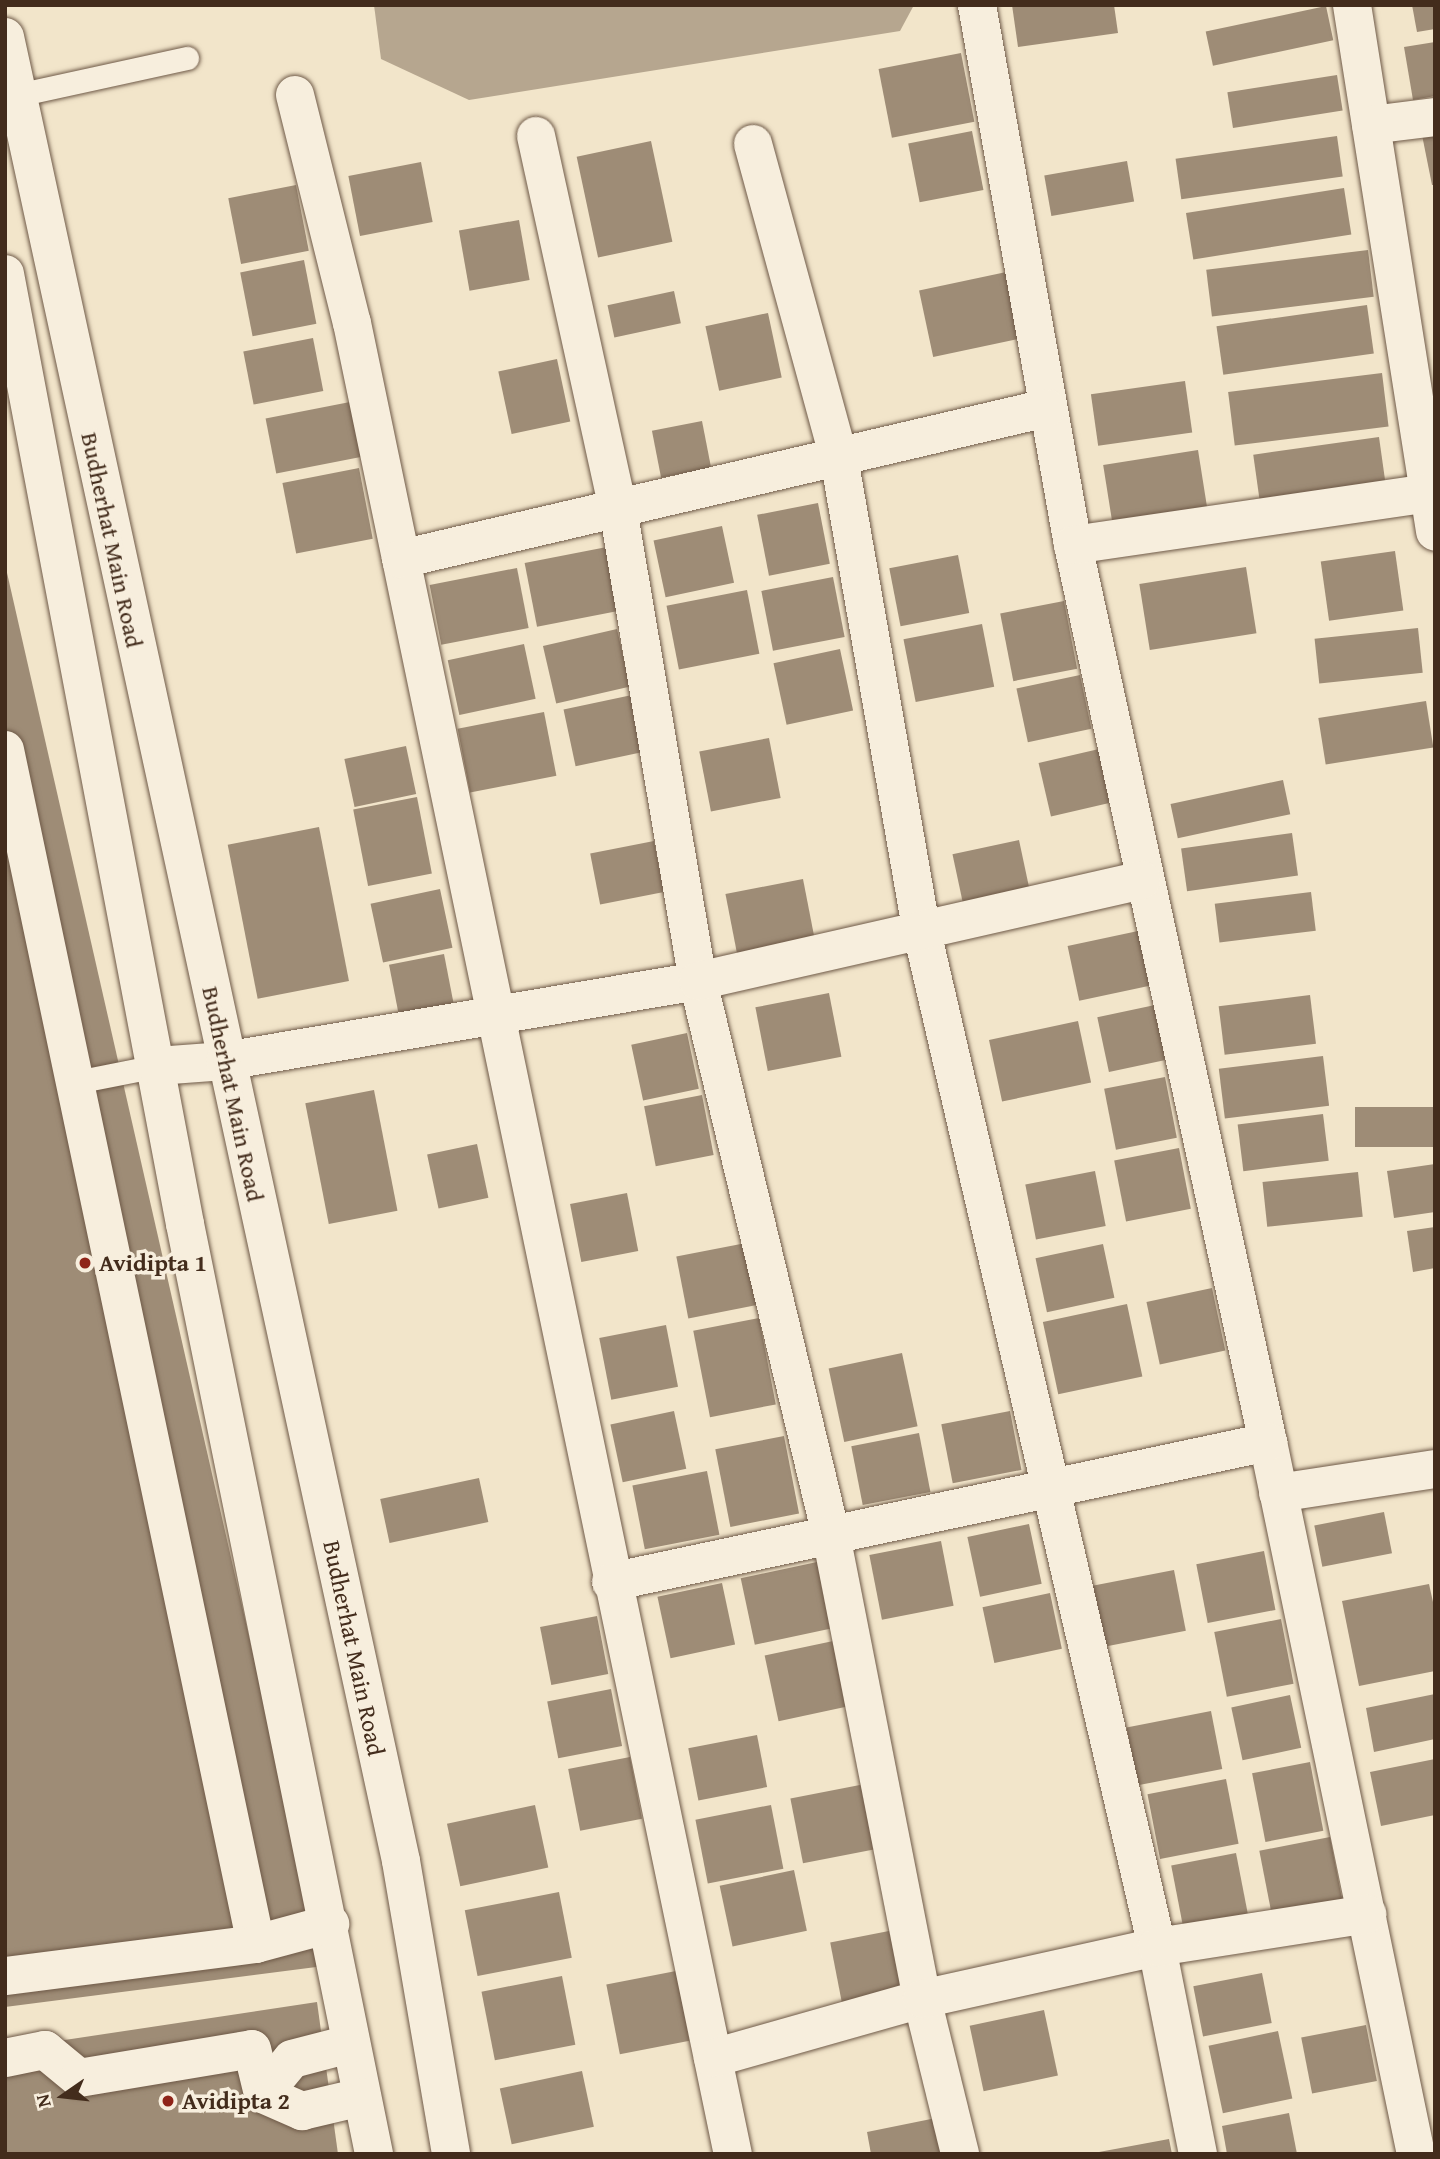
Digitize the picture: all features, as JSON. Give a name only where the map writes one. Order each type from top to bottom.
[{"type":"street","points":[[977,5],[1046,408],[1073,545],[1142,880],[1268,1442],[1416,2154]]},
{"type":"street","points":[[1352,5],[1432,492],[1435,531]]},
{"type":"street","name":"Budherhat Main Road","points":[[5,37],[225,1061],[401,1861],[451,2154]]},
{"type":"street","points":[[295,95],[352,323],[497,1017],[611,1582],[733,2154]]},
{"type":"street","points":[[1371,125],[1435,117]]},
{"type":"street","points":[[536,136],[618,509],[698,981],[831,1535],[922,1999],[960,2154]]},
{"type":"street","points":[[753,144],[839,458],[922,932],[1157,1947],[1198,2154]]},
{"type":"street","points":[[5,274],[16,384],[157,1066],[185,1224],[330,1924],[350,2044],[374,2154]]},
{"type":"street","points":[[401,559],[1046,408]]},
{"type":"street","points":[[1073,545],[1432,492]]},
{"type":"street","points":[[5,750],[256,1944]]},
{"type":"street","points":[[157,1066],[225,1061],[698,981],[1142,880]]},
{"type":"street","points":[[611,1582],[1268,1442]]},
{"type":"street","points":[[1278,1493],[1435,1469]]},
{"type":"street","points":[[713,2058],[922,1999],[1157,1947],[1367,1914]]},
{"type":"street","points":[[5,1976],[256,1944],[330,1924]]},
{"type":"street","points":[[262,2094],[292,2059],[350,2044]]},
{"type":"street","points":[[5,2059],[45,2050],[79,2078],[252,2049],[262,2094]]},
{"type":"street","points":[[262,2094],[302,2111],[361,2097]]},
{"type":"lane","points":[[17,95],[187,58]]},
{"type":"lane","points":[[76,1082],[157,1066]]},
{"type":"shaded area","points":[[374,5],[914,5],[900,31],[469,100],[381,59]]},
{"type":"building","points":[[1012,5],[1114,5],[1118,33],[1018,47]]},
{"type":"building","points":[[1412,5],[1435,5],[1435,29],[1417,32]]},
{"type":"building","points":[[1326,6],[1333,40],[1213,66],[1206,32]]},
{"type":"building","points":[[1435,42],[1435,96],[1413,100],[1404,47]]},
{"type":"building","points":[[961,53],[974,122],[892,138],[879,69]]},
{"type":"building","points":[[1337,75],[1343,111],[1233,128],[1227,92]]},
{"type":"building","points":[[972,131],[983,190],[920,202],[908,143]]},
{"type":"building","points":[[1435,133],[1435,185],[1432,185],[1422,135]]},
{"type":"building","points":[[1337,136],[1343,177],[1181,199],[1176,159]]},
{"type":"building","points":[[651,141],[672,242],[598,258],[577,157]]},
{"type":"building","points":[[1127,161],[1134,201],[1051,216],[1044,176]]},
{"type":"building","points":[[421,162],[433,222],[360,236],[348,176]]},
{"type":"building","points":[[296,185],[309,251],[241,264],[228,198]]},
{"type":"building","points":[[1344,188],[1351,234],[1193,259],[1186,213]]},
{"type":"building","points":[[519,220],[530,280],[470,291],[459,231]]},
{"type":"building","points":[[1368,250],[1374,297],[1212,317],[1206,270]]},
{"type":"building","points":[[304,260],[316,324],[253,336],[240,272]]},
{"type":"building","points":[[1011,271],[1025,338],[933,357],[919,291]]},
{"type":"building","points":[[674,291],[681,323],[614,337],[607,305]]},
{"type":"building","points":[[1367,305],[1374,354],[1223,375],[1216,326]]},
{"type":"building","points":[[768,313],[782,378],[719,391],[705,326]]},
{"type":"building","points":[[313,338],[323,391],[254,405],[243,352]]},
{"type":"building","points":[[557,359],[570,422],[512,434],[498,371]]},
{"type":"building","points":[[1382,373],[1389,427],[1235,445],[1228,392]]},
{"type":"building","points":[[1185,381],[1192,432],[1098,446],[1091,394]]},
{"type":"building","points":[[350,402],[361,457],[276,473],[266,418]]},
{"type":"building","points":[[702,421],[711,468],[661,478],[652,431]]},
{"type":"building","points":[[1379,437],[1386,488],[1260,506],[1253,455]]},
{"type":"building","points":[[1198,450],[1210,523],[1115,538],[1103,465]]},
{"type":"building","points":[[359,468],[373,539],[296,554],[282,483]]},
{"type":"building","points":[[818,503],[830,564],[769,576],[757,515]]},
{"type":"building","points":[[722,526],[734,583],[666,597],[654,541]]},
{"type":"building","points":[[612,546],[624,610],[537,627],[525,563]]},
{"type":"building","points":[[1395,551],[1403,610],[1329,621],[1321,561]]},
{"type":"building","points":[[958,555],[969,613],[901,626],[889,568]]},
{"type":"building","name":"Avidipta 1","points":[[5,564],[324,1966],[5,2007]]},
{"type":"building","points":[[1246,567],[1256,633],[1150,650],[1139,584]]},
{"type":"building","points":[[517,568],[529,628],[441,645],[430,585]]},
{"type":"building","points":[[833,577],[845,637],[773,651],[761,591]]},
{"type":"building","points":[[747,590],[759,654],[679,669],[667,606]]},
{"type":"building","points":[[1064,601],[1077,669],[1013,681],[1000,613]]},
{"type":"building","points":[[982,624],[994,687],[916,702],[903,639]]},
{"type":"building","points":[[1418,628],[1423,673],[1319,684],[1315,639]]},
{"type":"building","points":[[617,629],[630,686],[556,704],[543,646]]},
{"type":"building","points":[[524,644],[536,699],[459,715],[448,660]]},
{"type":"building","points":[[840,649],[853,711],[787,725],[773,663]]},
{"type":"building","points":[[1080,675],[1091,729],[1028,742],[1016,689]]},
{"type":"building","points":[[632,695],[644,752],[576,766],[564,710]]},
{"type":"building","points":[[1426,701],[1433,747],[1326,764],[1318,718]]},
{"type":"building","points":[[544,712],[556,776],[470,793],[458,729]]},
{"type":"building","points":[[769,738],[781,798],[711,811],[699,752]]},
{"type":"building","points":[[406,746],[416,794],[355,807],[344,759]]},
{"type":"building","points":[[1099,749],[1111,803],[1051,817],[1039,763]]},
{"type":"building","points":[[1283,780],[1290,814],[1178,838],[1171,804]]},
{"type":"building","points":[[417,797],[432,874],[368,886],[353,809]]},
{"type":"building","points":[[319,827],[349,981],[258,999],[228,845]]},
{"type":"building","points":[[1292,833],[1298,876],[1187,891],[1181,849]]},
{"type":"building","points":[[1019,840],[1031,898],[965,912],[952,854]]},
{"type":"building","points":[[654,841],[664,892],[600,904],[590,853]]},
{"type":"building","points":[[803,879],[816,945],[738,960],[725,894]]},
{"type":"building","points":[[440,889],[452,948],[383,962],[371,904]]},
{"type":"building","points":[[1311,892],[1316,931],[1219,943],[1215,904]]},
{"type":"building","points":[[1138,931],[1150,986],[1079,1001],[1068,946]]},
{"type":"building","points":[[444,954],[455,1012],[400,1023],[389,965]]},
{"type":"building","points":[[829,993],[841,1057],[768,1071],[755,1007]]},
{"type":"building","points":[[1310,995],[1316,1044],[1225,1055],[1219,1006]]},
{"type":"building","points":[[1155,1005],[1167,1060],[1109,1072],[1097,1017]]},
{"type":"building","points":[[1078,1021],[1091,1083],[1002,1102],[989,1040]]},
{"type":"building","points":[[687,1033],[699,1089],[643,1101],[631,1045]]},
{"type":"building","points":[[1323,1056],[1329,1106],[1225,1118],[1219,1069]]},
{"type":"building","points":[[1165,1077],[1177,1138],[1116,1150],[1104,1089]]},
{"type":"building","points":[[374,1090],[397,1211],[329,1224],[305,1103]]},
{"type":"building","points":[[702,1095],[714,1155],[656,1166],[644,1106]]},
{"type":"building","points":[[1355,1107],[1435,1107],[1435,1147],[1355,1147]]},
{"type":"building","points":[[1323,1114],[1329,1161],[1243,1171],[1238,1124]]},
{"type":"building","points":[[477,1144],[488,1198],[439,1208],[427,1155]]},
{"type":"building","points":[[1179,1148],[1191,1209],[1126,1221],[1114,1161]]},
{"type":"building","points":[[1435,1164],[1435,1212],[1394,1218],[1387,1171]]},
{"type":"building","points":[[1095,1171],[1106,1226],[1036,1240],[1025,1185]]},
{"type":"building","points":[[1358,1172],[1363,1217],[1267,1227],[1263,1182]]},
{"type":"building","points":[[627,1193],[638,1251],[581,1262],[570,1204]]},
{"type":"building","points":[[1435,1227],[1435,1268],[1413,1272],[1407,1231]]},
{"type":"building","points":[[746,1243],[758,1305],[688,1318],[676,1257]]},
{"type":"building","points":[[1103,1244],[1114,1298],[1047,1312],[1036,1258]]},
{"type":"building","points":[[1212,1288],[1225,1351],[1160,1365],[1146,1302]]},
{"type":"building","points":[[1127,1304],[1142,1376],[1058,1394],[1043,1322]]},
{"type":"building","points":[[759,1318],[776,1404],[710,1417],[693,1331]]},
{"type":"building","points":[[666,1325],[678,1387],[611,1400],[599,1338]]},
{"type":"building","points":[[902,1353],[918,1426],[844,1442],[829,1369]]},
{"type":"building","points":[[674,1411],[686,1469],[623,1482],[610,1425]]},
{"type":"building","points":[[1010,1411],[1021,1470],[953,1483],[941,1424]]},
{"type":"building","points":[[919,1433],[930,1492],[863,1505],[851,1446]]},
{"type":"building","points":[[784,1436],[799,1514],[730,1527],[715,1449]]},
{"type":"building","points":[[707,1471],[719,1535],[645,1549],[632,1486]]},
{"type":"building","points":[[479,1478],[488,1522],[390,1543],[380,1499]]},
{"type":"building","points":[[1384,1512],[1392,1553],[1322,1567],[1314,1526]]},
{"type":"building","points":[[1029,1524],[1042,1584],[980,1597],[967,1537]]},
{"type":"building","points":[[941,1541],[954,1606],[882,1620],[869,1555]]},
{"type":"building","points":[[1264,1551],[1275,1610],[1208,1623],[1196,1564]]},
{"type":"building","points":[[817,1562],[831,1629],[755,1645],[741,1578]]},
{"type":"building","points":[[1174,1570],[1186,1631],[1104,1647],[1093,1586]]},
{"type":"building","points":[[722,1583],[735,1645],[671,1658],[657,1597]]},
{"type":"building","points":[[1429,1584],[1435,1611],[1435,1671],[1359,1686],[1342,1601]]},
{"type":"building","points":[[1050,1593],[1062,1649],[994,1663],[983,1607]]},
{"type":"building","points":[[597,1616],[608,1674],[551,1685],[540,1627]]},
{"type":"building","points":[[1281,1619],[1294,1684],[1227,1697],[1214,1632]]},
{"type":"building","points":[[838,1640],[852,1706],[779,1721],[765,1656]]},
{"type":"building","points":[[611,1689],[622,1746],[558,1758],[547,1701]]},
{"type":"building","points":[[1435,1694],[1435,1739],[1374,1752],[1366,1708]]},
{"type":"building","points":[[1290,1695],[1301,1748],[1243,1760],[1231,1707]]},
{"type":"building","points":[[1211,1711],[1222,1769],[1138,1785],[1127,1727]]},
{"type":"building","points":[[757,1735],[767,1787],[698,1800],[688,1748]]},
{"type":"building","points":[[630,1757],[642,1819],[580,1831],[568,1769]]},
{"type":"building","points":[[1435,1759],[1435,1815],[1381,1826],[1370,1772]]},
{"type":"building","points":[[1310,1762],[1323,1831],[1265,1842],[1252,1773]]},
{"type":"building","points":[[1226,1779],[1239,1844],[1160,1859],[1147,1794]]},
{"type":"building","points":[[865,1784],[878,1849],[803,1863],[790,1799]]},
{"type":"building","points":[[535,1805],[548,1868],[460,1886],[447,1824]]},
{"type":"building","points":[[771,1805],[783,1869],[708,1883],[695,1820]]},
{"type":"building","points":[[1330,1837],[1342,1900],[1272,1914],[1259,1851]]},
{"type":"building","points":[[1236,1853],[1249,1918],[1184,1930],[1171,1866]]},
{"type":"building","points":[[794,1870],[807,1931],[733,1946],[720,1886]]},
{"type":"building","points":[[559,1892],[572,1958],[478,1976],[465,1910]]},
{"type":"building","points":[[894,1930],[907,1996],[843,2008],[830,1942]]},
{"type":"building","points":[[676,1971],[690,2041],[620,2054],[606,1985]]},
{"type":"building","points":[[1262,1973],[1272,2023],[1203,2036],[1193,1986]]},
{"type":"building","points":[[562,1976],[575,2045],[495,2060],[482,1992]]},
{"type":"building","name":"Avidipta 2","points":[[317,2002],[338,2154],[5,2154],[5,2049]]},
{"type":"building","points":[[1044,2010],[1058,2076],[984,2091],[970,2026]]},
{"type":"building","points":[[1366,2025],[1377,2081],[1312,2094],[1301,2038]]},
{"type":"building","points":[[1278,2031],[1292,2098],[1223,2113],[1209,2046]]},
{"type":"building","points":[[582,2071],[594,2127],[512,2144],[500,2088]]},
{"type":"building","points":[[1289,2113],[1297,2154],[1227,2154],[1222,2126]]},
{"type":"building","points":[[936,2118],[943,2154],[871,2154],[867,2132]]},
{"type":"building","points":[[1169,2139],[1172,2154],[1099,2154],[1099,2152]]},
{"type":"place","name":"Avidipta 1","points":[[85,1263]]},
{"type":"place","name":"Avidipta 2","points":[[168,2101]]}]
